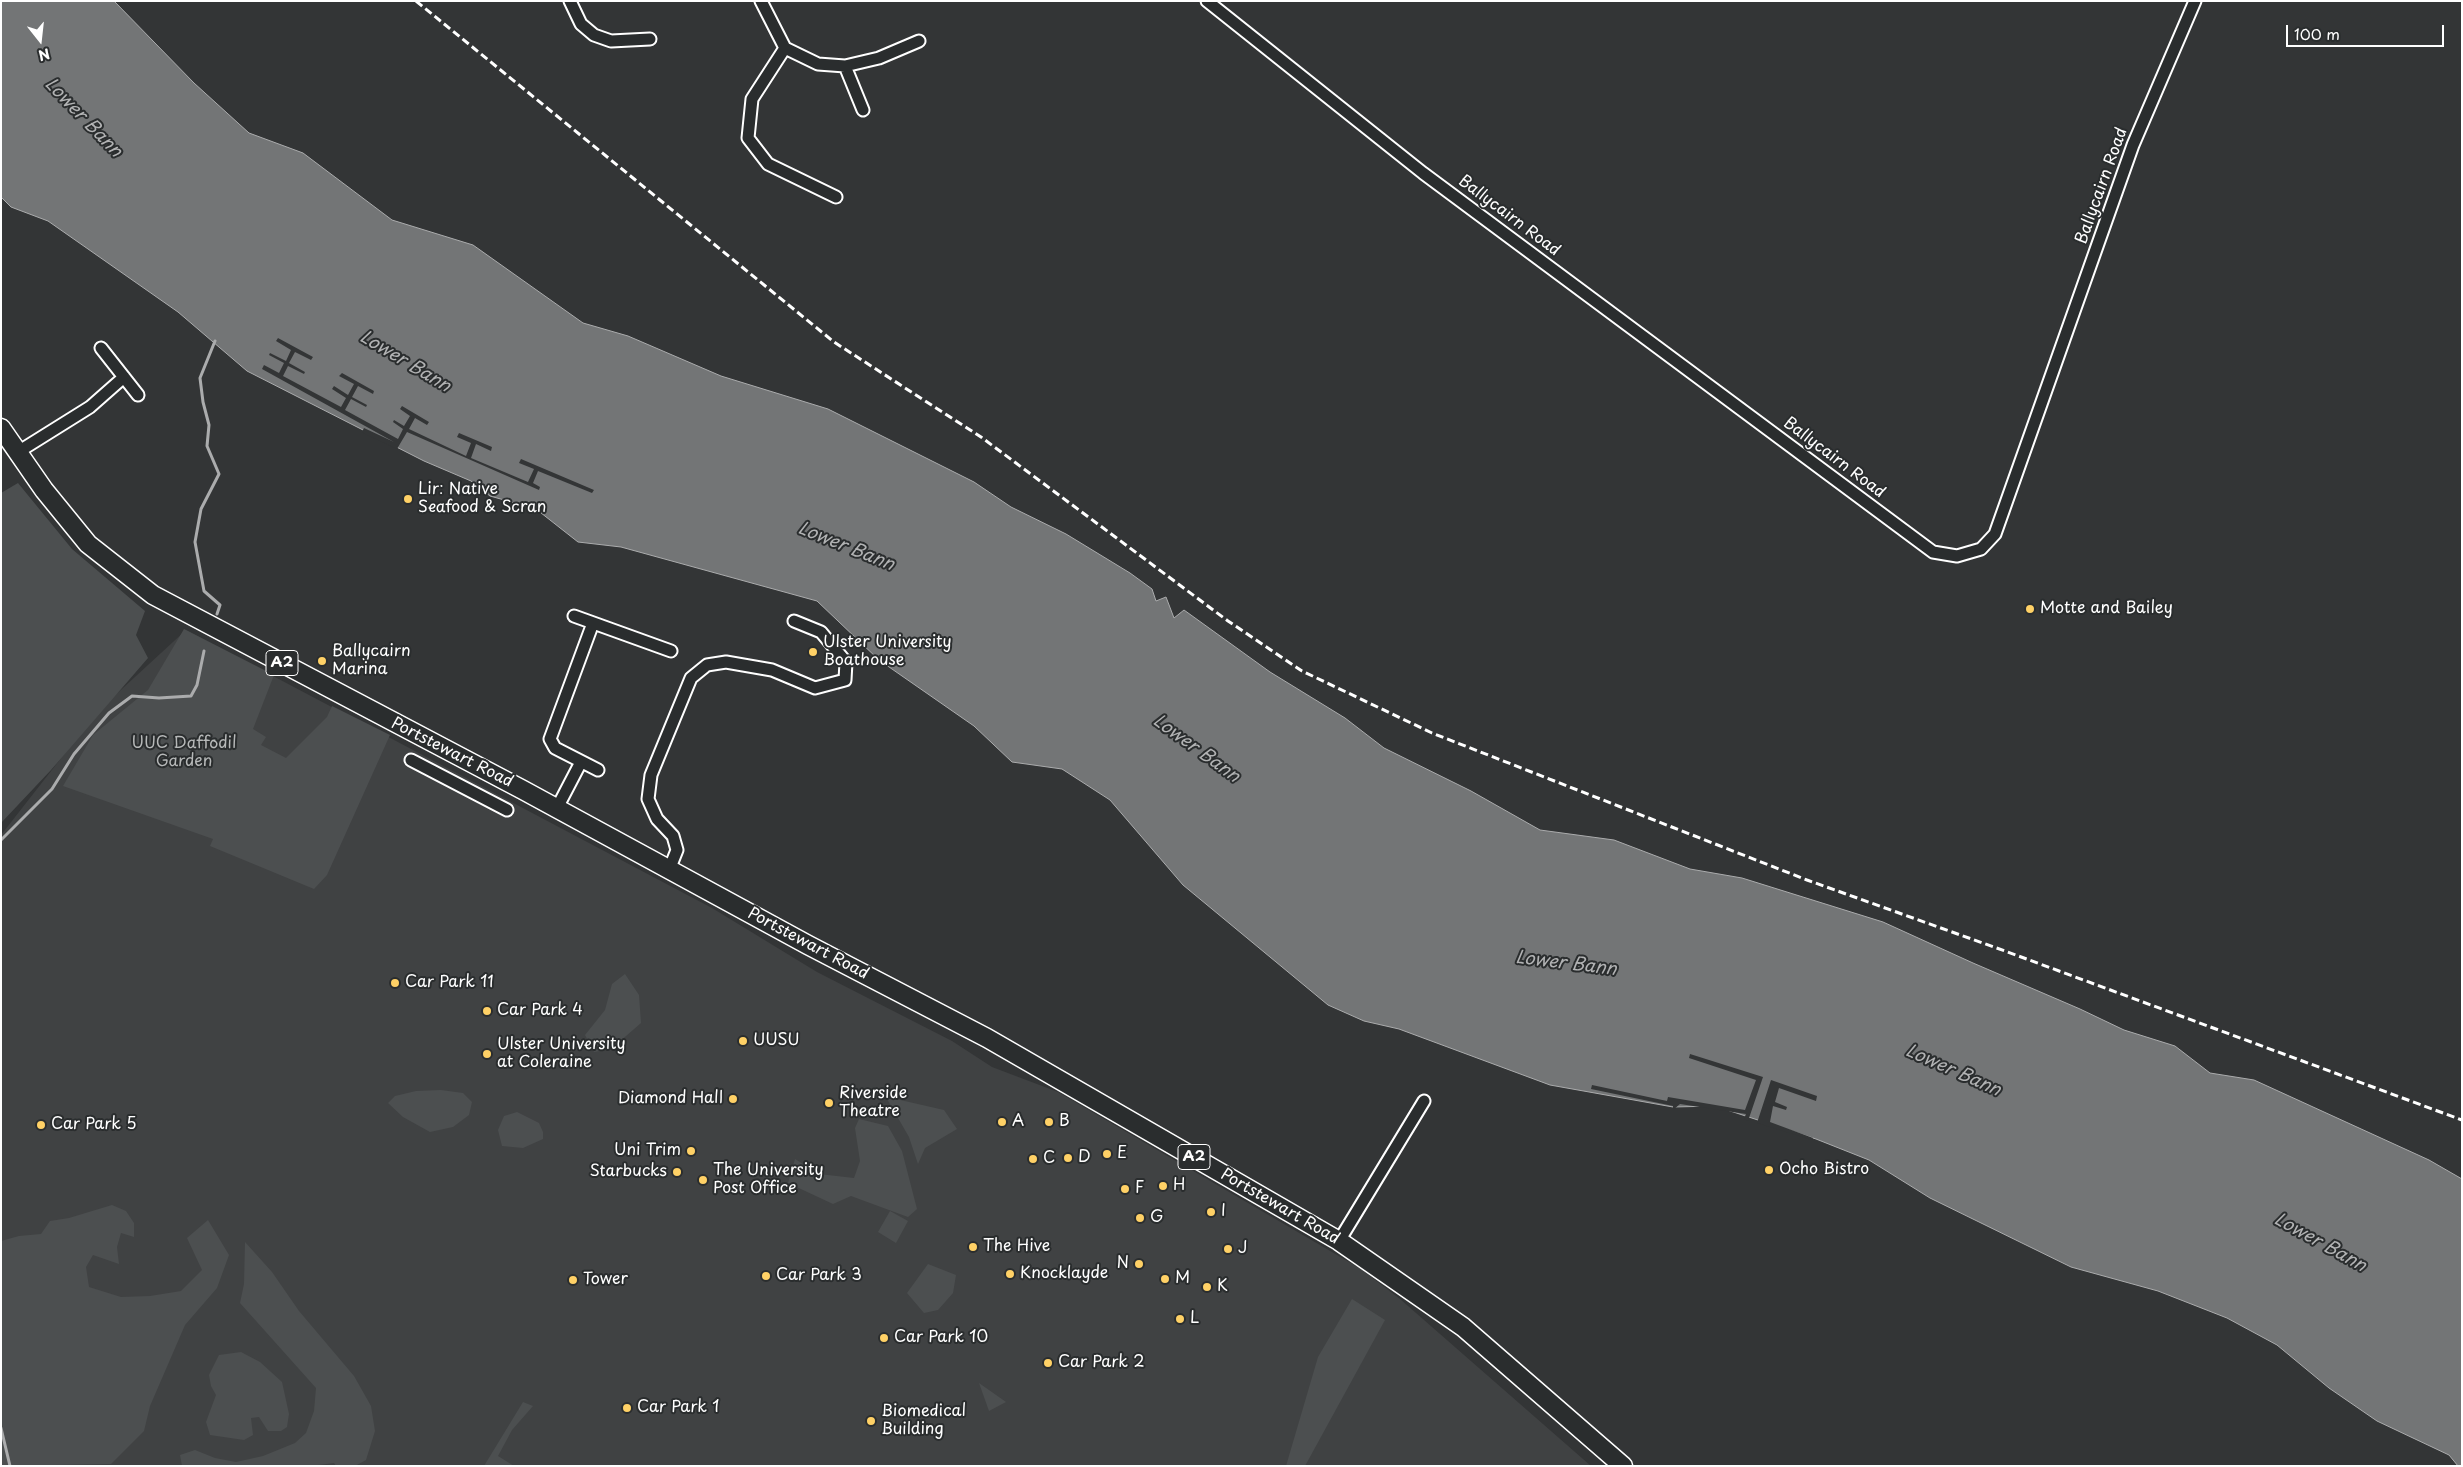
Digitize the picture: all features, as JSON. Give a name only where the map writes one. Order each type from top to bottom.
[{"type":"main road","name":"Portstewart Road","points":[[1,428],[44,490],[88,544],[147,591],[987,1038],[1339,1241],[1463,1327],[1623,1466]]},
{"type":"street","points":[[570,1],[572,9],[581,24],[594,35],[611,41],[650,39]]},
{"type":"street","points":[[761,1],[785,48],[818,64],[845,66],[879,58],[919,41]]},
{"type":"street","name":"Ballycairn Road","points":[[1207,1],[1424,172],[1933,552],[1957,556],[1981,549],[1995,534],[2133,146],[2196,1]]},
{"type":"street","points":[[785,48],[752,99],[748,138],[768,164],[836,197]]},
{"type":"street","points":[[845,66],[863,110]]},
{"type":"street","points":[[101,348],[138,395]]},
{"type":"street","points":[[18,452],[90,407],[124,377]]},
{"type":"street","points":[[574,616],[671,652]]},
{"type":"street","points":[[669,870],[677,850],[673,836],[657,819],[648,799],[651,775],[691,678],[707,664],[726,662],[772,670],[815,688],[845,680],[846,662],[821,632],[794,621]]},
{"type":"street","points":[[593,623],[550,734],[551,742],[555,748],[598,770]]},
{"type":"street","name":"Portstewart Road","points":[[411,760],[507,810]]},
{"type":"street","points":[[557,808],[581,762]]},
{"type":"street","points":[[1339,1241],[1424,1101]]},
{"type":"shaded area","name":"Ulster University at Coleraine","points":[[186,630],[712,908],[817,972],[952,1041],[992,1067],[1058,1092],[1361,1269],[1400,1299],[1591,1466],[1,1466],[1,835],[98,711]]},
{"type":"green space","points":[[18,483],[72,549],[145,611],[136,635],[148,658],[51,770],[1,823],[1,493]]},
{"type":"green space","name":"UUC Daffodil Garden","points":[[184,629],[274,675],[253,729],[266,737],[261,745],[286,758],[327,717],[332,706],[390,735],[327,875],[314,889],[210,846],[213,839],[63,786],[93,735],[148,690]]},
{"type":"green space","points":[[625,974],[639,995],[641,1023],[611,1049],[594,1052],[585,1035],[605,1010],[612,984]]},
{"type":"green space","points":[[441,1090],[463,1093],[472,1102],[469,1115],[453,1127],[430,1132],[403,1117],[388,1103],[395,1096],[416,1091]]},
{"type":"green space","points":[[887,1099],[896,1099],[944,1110],[957,1129],[925,1148],[918,1164],[909,1137]]},
{"type":"green space","points":[[517,1112],[539,1123],[543,1132],[543,1139],[523,1148],[502,1146],[498,1130],[504,1116]]},
{"type":"green space","points":[[859,1119],[888,1126],[902,1151],[917,1209],[908,1217],[851,1196],[833,1204],[788,1183],[795,1159],[819,1174],[854,1178],[860,1161],[855,1128]]},
{"type":"green space","points":[[112,1205],[126,1211],[134,1223],[134,1237],[121,1233],[117,1247],[119,1264],[93,1255],[86,1267],[89,1287],[121,1297],[150,1296],[181,1291],[202,1270],[187,1238],[208,1220],[229,1255],[217,1288],[185,1325],[150,1406],[144,1431],[111,1464],[1,1466],[1,1241],[19,1236],[41,1234],[50,1221],[69,1218]]},
{"type":"green space","points":[[890,1211],[908,1221],[896,1243],[878,1232]]},
{"type":"green space","points":[[245,1242],[272,1272],[299,1311],[354,1376],[371,1406],[375,1431],[366,1460],[355,1466],[336,1466],[334,1463],[311,1466],[182,1466],[180,1455],[195,1450],[215,1458],[236,1462],[263,1456],[295,1443],[306,1433],[314,1411],[316,1388],[240,1303],[244,1284]]},
{"type":"green space","points":[[928,1264],[956,1275],[953,1293],[938,1310],[924,1313],[907,1293]]},
{"type":"green space","points":[[1352,1299],[1385,1320],[1305,1466],[1286,1466],[1318,1357]]},
{"type":"green space","points":[[241,1352],[260,1362],[282,1382],[289,1414],[287,1427],[281,1431],[268,1431],[259,1417],[251,1418],[253,1435],[244,1440],[210,1435],[206,1422],[216,1395],[211,1386],[209,1375],[219,1355]]},
{"type":"green space","points":[[979,1383],[1006,1402],[989,1411]]},
{"type":"green space","points":[[523,1402],[533,1406],[512,1430],[498,1456],[514,1466],[484,1466]]},
{"type":"water","name":"Lower Bann","points":[[1,1],[114,1],[194,83],[249,133],[303,153],[392,220],[473,245],[583,323],[628,336],[721,376],[828,409],[974,482],[1011,507],[1066,534],[1130,573],[1152,589],[1156,601],[1166,597],[1174,618],[1184,610],[1270,672],[1345,718],[1384,748],[1471,791],[1540,830],[1614,840],[1690,869],[1742,878],[1883,922],[2124,1030],[2175,1046],[2210,1073],[2254,1080],[2429,1160],[2462,1179],[2462,1466],[2458,1466],[2449,1455],[2377,1421],[2329,1388],[2277,1345],[2227,1318],[2158,1291],[2071,1267],[1930,1198],[1869,1160],[1816,1139],[1715,1106],[1673,1107],[1550,1085],[1399,1029],[1364,1021],[1328,1005],[1183,885],[1110,800],[1062,769],[1012,762],[974,726],[879,660],[817,601],[621,547],[578,542],[536,509],[490,496],[471,481],[424,461],[247,371],[178,312],[48,221],[11,207],[1,197]]},
{"type":"pier","points":[[278,338],[313,357],[311,360],[295,352],[289,363],[305,372],[304,374],[288,366],[283,376],[341,407],[346,398],[332,389],[334,386],[348,395],[354,384],[339,376],[342,373],[374,391],[373,394],[358,386],[352,397],[367,405],[366,407],[351,399],[345,410],[398,439],[403,429],[393,422],[394,420],[404,426],[410,416],[400,409],[402,406],[429,422],[427,425],[415,418],[409,429],[466,456],[471,443],[457,437],[459,433],[492,447],[491,451],[476,444],[471,458],[528,482],[534,469],[519,463],[521,459],[594,490],[592,493],[538,471],[533,483],[540,487],[539,490],[407,432],[397,449],[365,434],[362,432],[364,428],[394,442],[262,369],[264,365],[279,373],[284,363],[269,355],[270,353],[286,361],[291,350],[276,341]]},
{"type":"pier","points":[[1690,1054],[1763,1077],[1748,1121],[1744,1119],[1746,1114],[1680,1104],[1673,1110],[1673,1106],[1591,1089],[1592,1085],[1667,1101],[1668,1097],[1745,1110],[1756,1080],[1689,1058]]},
{"type":"pier","points":[[1771,1080],[1817,1096],[1816,1101],[1779,1088],[1775,1102],[1787,1107],[1786,1110],[1773,1106],[1770,1122],[1813,1138],[1812,1140],[1757,1123]]},
{"type":"waterway","points":[[215,341],[200,378],[203,402],[209,425],[207,446],[219,474],[201,509],[195,542],[204,591],[220,605],[217,614]]},
{"type":"waterway","points":[[1,840],[52,789],[74,754],[109,713],[132,696],[159,698],[191,696],[197,685],[204,651]]},
{"type":"waterway","points":[[1,1428],[10,1466]]},
{"type":"railway","points":[[416,1],[834,342],[981,437],[1228,621],[1302,671],[1432,733],[1807,880],[2462,1120]]},
{"type":"place","name":"Lir: Native Seafood & Scran","points":[[408,499]]},
{"type":"place","name":"Motte and Bailey","points":[[2030,609]]},
{"type":"place","name":"Ulster University Boathouse","points":[[813,652]]},
{"type":"place","name":"Ballycairn Marina","points":[[322,661]]},
{"type":"place","name":"Car Park 11","points":[[395,983]]},
{"type":"place","name":"Car Park 4","points":[[487,1011]]},
{"type":"place","name":"UUSU","points":[[743,1041]]},
{"type":"place","name":"Ulster University at Coleraine","points":[[487,1054]]},
{"type":"place","name":"Diamond Hall","points":[[733,1099]]},
{"type":"place","name":"Riverside Theatre","points":[[829,1103]]},
{"type":"place","name":"A","points":[[1002,1122]]},
{"type":"place","name":"B","points":[[1049,1122]]},
{"type":"place","name":"Car Park 5","points":[[41,1125]]},
{"type":"place","name":"Uni Trim","points":[[691,1151]]},
{"type":"place","name":"E","points":[[1107,1154]]},
{"type":"place","name":"D","points":[[1068,1158]]},
{"type":"place","name":"C","points":[[1033,1159]]},
{"type":"place","name":"Ocho Bistro","points":[[1769,1170]]},
{"type":"place","name":"Starbucks","points":[[677,1172]]},
{"type":"place","name":"The University Post Office","points":[[703,1180]]},
{"type":"place","name":"H","points":[[1163,1186]]},
{"type":"place","name":"F","points":[[1125,1189]]},
{"type":"place","name":"I","points":[[1211,1212]]},
{"type":"place","name":"G","points":[[1140,1218]]},
{"type":"place","name":"The Hive","points":[[973,1247]]},
{"type":"place","name":"J","points":[[1228,1249]]},
{"type":"place","name":"N","points":[[1139,1264]]},
{"type":"place","name":"Knocklayde","points":[[1010,1274]]},
{"type":"place","name":"Car Park 3","points":[[766,1276]]},
{"type":"place","name":"M","points":[[1165,1279]]},
{"type":"place","name":"Tower","points":[[573,1280]]},
{"type":"place","name":"K","points":[[1207,1287]]},
{"type":"place","name":"L","points":[[1180,1319]]},
{"type":"place","name":"Car Park 10","points":[[884,1338]]},
{"type":"place","name":"Car Park 2","points":[[1048,1363]]},
{"type":"place","name":"Car Park 1","points":[[627,1408]]},
{"type":"place","name":"Biomedical Building","points":[[871,1421]]}]
